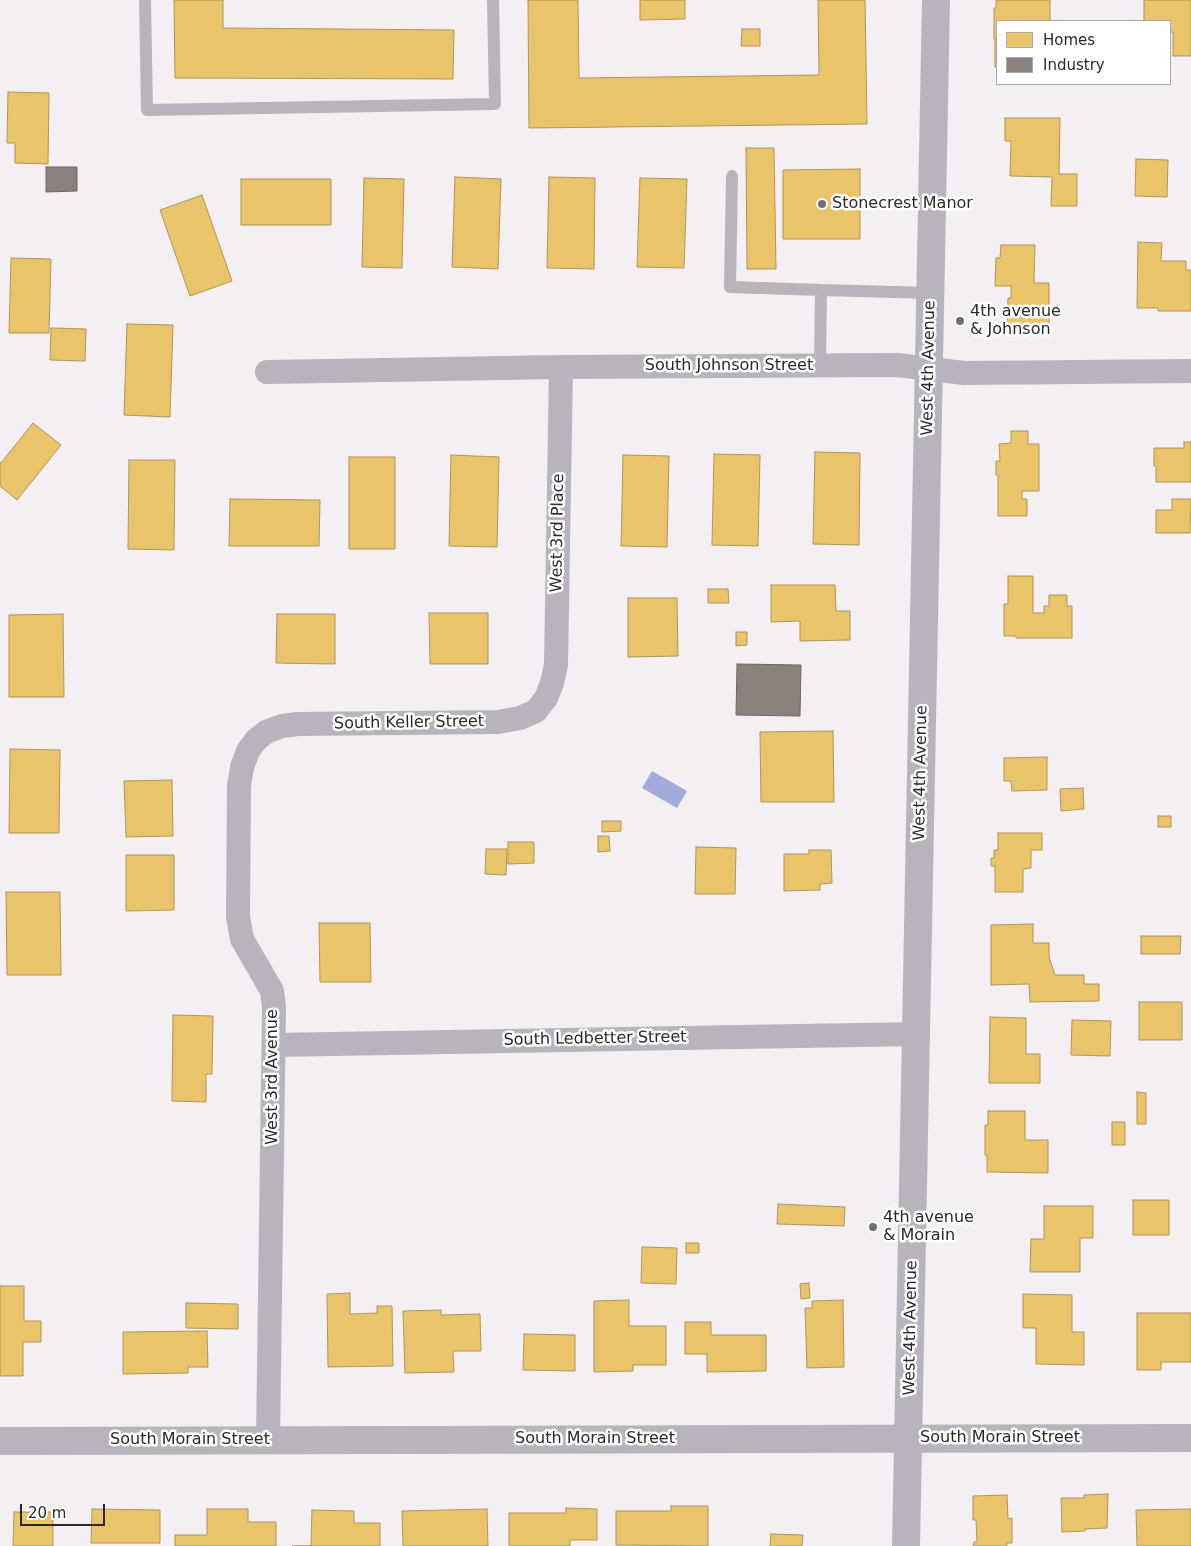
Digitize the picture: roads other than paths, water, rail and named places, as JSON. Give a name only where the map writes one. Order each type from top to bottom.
[{"type":"street","name":"West 4th Avenue","points":[[906,1546],[936,0]]},
{"type":"street","name":"South Johnson Street","points":[[267,372],[820,365],[897,365],[964,372],[1191,371]]},
{"type":"street","name":"West 3rd Place","points":[[546,698],[552,683],[556,652],[561,367]]},
{"type":"street","name":"South Keller Street","points":[[266,732],[282,726],[298,724],[498,722],[520,718],[536,711],[546,698]]},
{"type":"street","name":"West 3rd Avenue","points":[[266,732],[256,740],[248,752],[242,767],[239,786],[238,917],[242,939],[272,992],[274,1007],[268,1440]]},
{"type":"street","name":"South Ledbetter Street","points":[[274,1044],[916,1034]]},
{"type":"street","name":"South Morain Street","points":[[0,1442],[1191,1438]]},
{"type":"lane","points":[[145,0],[147,110],[495,104],[493,0]]},
{"type":"lane","points":[[732,176],[730,287],[931,293]]},
{"type":"lane","points":[[820,365],[821,290]]},
{"type":"water","points":[[652,771],[687,791],[677,808],[642,788]]},
{"type":"place","name":"Stonecrest Manor","points":[[822,204]]},
{"type":"place","name":"4th avenue & Johnson","points":[[960,321]]},
{"type":"place","name":"4th avenue & Morain","points":[[873,1227]]}]
